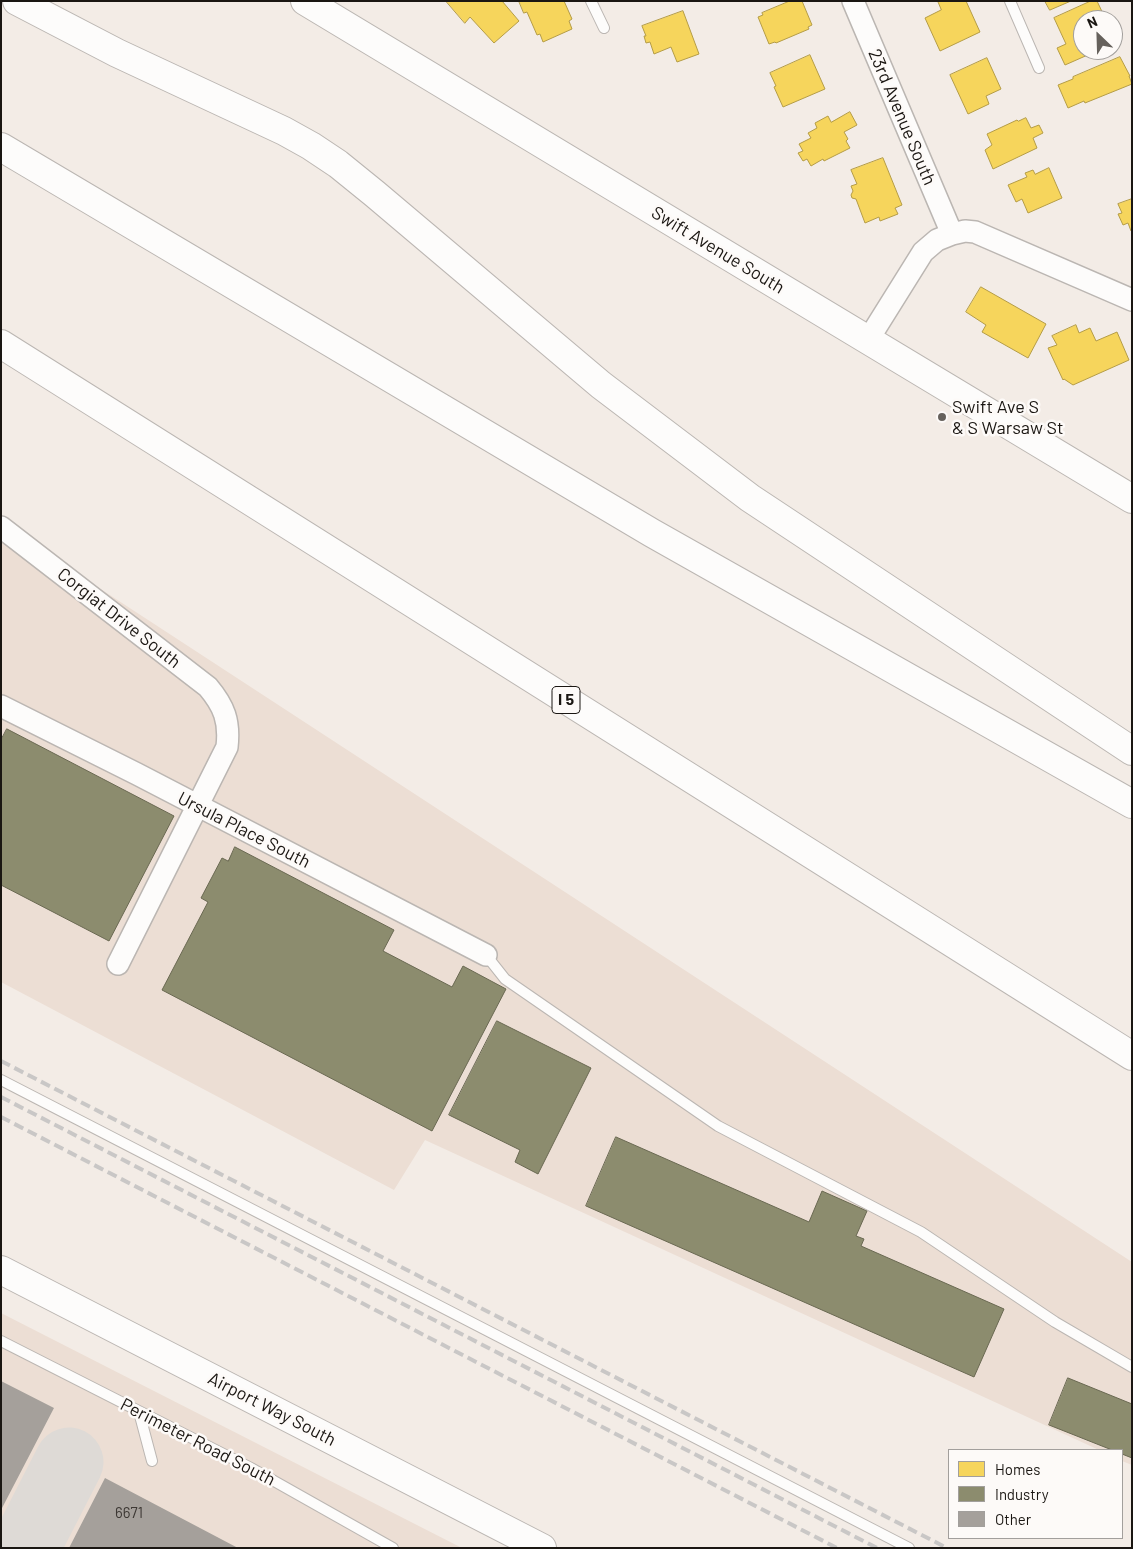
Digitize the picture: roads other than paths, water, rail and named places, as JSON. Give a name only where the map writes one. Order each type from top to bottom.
[{"type":"main road","points":[[17,1],[117,53],[284,131],[338,164],[601,385],[750,498],[1132,751]]},
{"type":"main road","name":"Swift Avenue South","points":[[304,1],[1132,499]]},
{"type":"main road","points":[[1,147],[652,534],[1132,804]]},
{"type":"main road","name":"I 5","points":[[1,344],[1132,1056]]},
{"type":"main road","name":"Airport Way South","points":[[1,1270],[542,1548]]},
{"type":"street","name":"23rd Avenue South","points":[[853,1],[952,234]]},
{"type":"street","points":[[868,340],[924,252],[937,240],[965,231],[976,232],[1132,300]]},
{"type":"street","name":"Corgiat Drive South","points":[[1,527],[208,687],[219,701],[229,732],[227,747],[118,964]]},
{"type":"street","name":"Ursula Place South","points":[[1,706],[129,770],[486,955]]},
{"type":"lane","points":[[591,1],[604,28]]},
{"type":"lane","points":[[1010,1],[1039,68]]},
{"type":"lane","points":[[486,955],[505,978],[718,1126],[921,1232],[1055,1322],[1132,1367]]},
{"type":"lane","points":[[1,1080],[909,1548]]},
{"type":"lane","name":"Perimeter Road South","points":[[1,1341],[250,1468],[393,1548]]},
{"type":"lane","points":[[139,1412],[152,1461]]},
{"type":"railway","points":[[1,1061],[947,1548]]},
{"type":"railway","points":[[1,1097],[877,1548]]},
{"type":"railway","points":[[1,1117],[837,1548]]},
{"type":"place","name":"Swift Ave S & S Warsaw St","points":[[942,417]]}]
